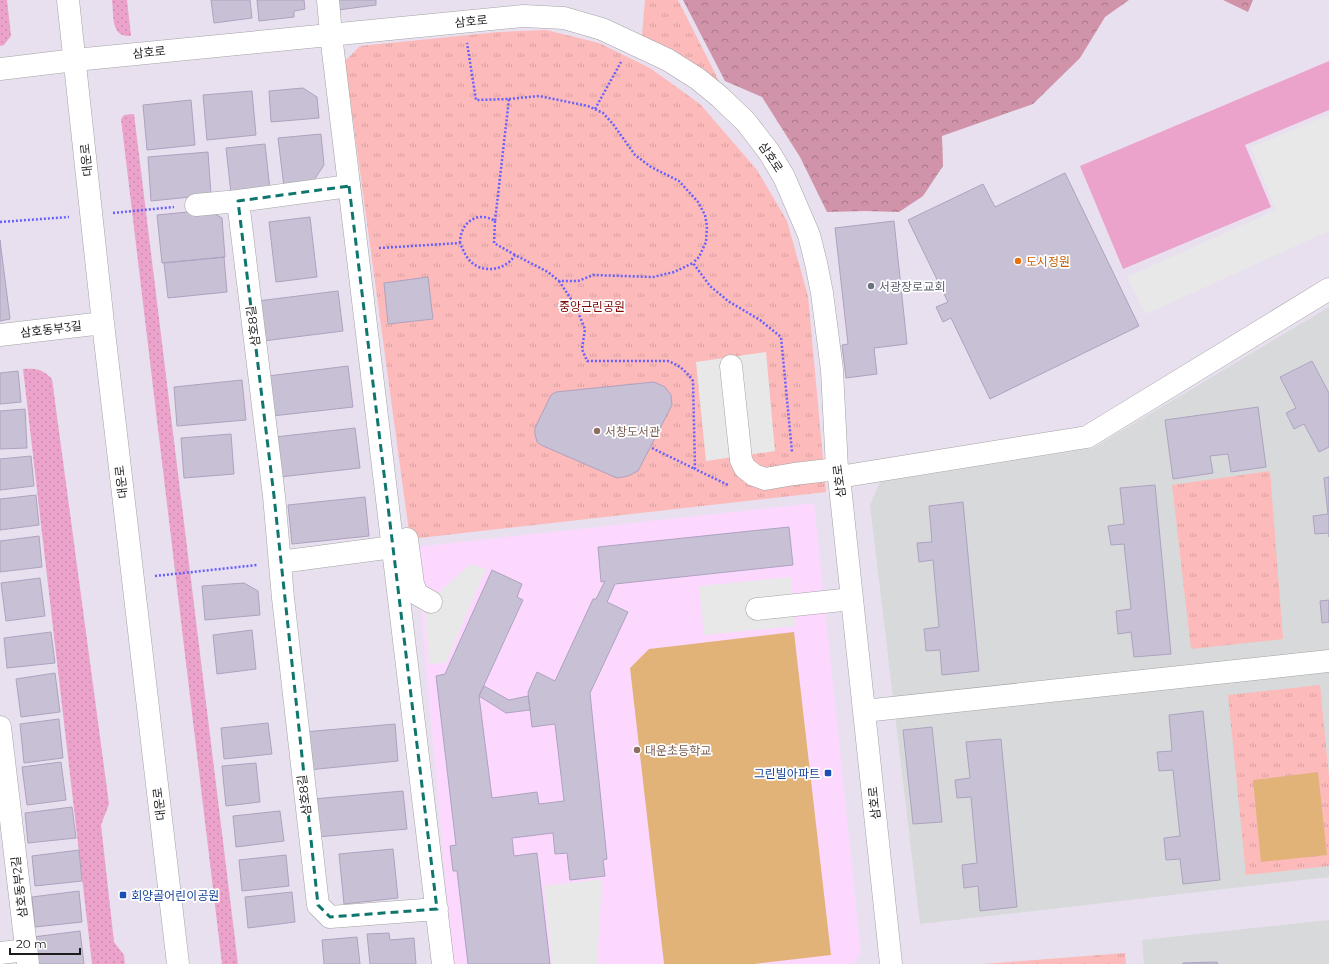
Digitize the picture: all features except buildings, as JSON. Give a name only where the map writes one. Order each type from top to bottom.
[{"type":"street","name":"대운로","points":[[68,0],[103,323],[178,964]]},
{"type":"street","points":[[328,0],[443,964]]},
{"type":"street","name":"삼호로","points":[[0,69],[75,60],[523,16],[564,18],[602,28],[668,60],[698,79],[720,97],[746,122],[769,152],[784,177],[809,235],[822,293],[832,370],[838,473],[891,964]]},
{"type":"street","points":[[196,205],[238,201],[349,186]]},
{"type":"street","name":"삼호8길","points":[[238,201],[274,496],[303,786],[318,906],[330,917],[437,909]]},
{"type":"street","points":[[731,366],[741,460],[745,468],[754,475],[765,479],[794,474],[838,473],[1087,437],[1329,289]]},
{"type":"street","name":"삼호동부3길","points":[[0,335],[103,323]]},
{"type":"street","points":[[384,479],[397,478],[399,481],[413,584],[418,594],[431,602]]},
{"type":"street","points":[[280,562],[393,547]]},
{"type":"street","points":[[757,609],[852,599]]},
{"type":"street","points":[[864,711],[1329,661]]},
{"type":"street","name":"삼호동부2길","points":[[0,727],[6,824],[27,957],[0,953]]},
{"type":"path","points":[[464,22],[476,100],[539,96],[588,106],[603,113],[614,124],[636,155],[651,168],[679,181],[698,202],[705,215],[707,226],[706,242],[699,257],[694,263],[674,272],[653,277],[593,275],[578,281],[559,281]]},
{"type":"path","points":[[595,109],[632,42]]},
{"type":"path","points":[[509,99],[494,243],[548,272],[559,281],[574,305],[585,329],[582,350],[587,360],[668,361],[679,365],[690,376],[693,381],[694,396],[696,469]]},
{"type":"path","points":[[0,222],[196,205]]},
{"type":"path","points":[[496,221],[483,217],[476,217],[469,221],[461,232],[460,243],[467,257],[470,261],[482,268],[490,270],[507,264],[515,255]]},
{"type":"path","points":[[357,249],[460,243]]},
{"type":"path","points":[[694,263],[710,286],[728,301],[760,320],[781,337],[794,474]]},
{"type":"path","points":[[652,448],[734,487]]},
{"type":"path","points":[[133,579],[280,562]]},
{"type":"highlighted area","points":[[349,186],[437,909],[330,917],[318,905],[274,496],[238,201]]},
{"type":"shaded area","points":[[0,0],[7,0],[11,36],[4,45],[0,46]]},
{"type":"shaded area","points":[[112,0],[127,0],[131,36],[124,36],[116,29],[113,18]]},
{"type":"shaded area","points":[[1329,61],[1329,110],[1245,145],[1271,207],[1123,269],[1080,166]]},
{"type":"shaded area","points":[[134,114],[238,964],[222,964],[121,119],[124,115]]},
{"type":"shaded area","points":[[1329,116],[1329,231],[1146,314],[1127,277],[1276,210],[1251,147]]},
{"type":"shaded area","points":[[1329,307],[1329,877],[920,924],[870,505],[880,482],[1093,448]]},
{"type":"shaded area","points":[[766,352],[775,451],[706,461],[696,362]]},
{"type":"shaded area","points":[[23,369],[39,370],[52,379],[109,804],[101,825],[114,942],[124,955],[125,964],[92,964]]},
{"type":"shaded area","name":"대운초등학교","points":[[814,503],[861,953],[853,964],[453,964],[415,547]]},
{"type":"shaded area","points":[[471,564],[486,569],[446,663],[429,664],[424,610],[442,589]]},
{"type":"shaded area","points":[[791,577],[795,626],[704,635],[699,586]]},
{"type":"shaded area","points":[[794,632],[831,955],[754,964],[664,964],[630,668],[649,649]]},
{"type":"shaded area","points":[[1318,772],[1327,855],[1261,862],[1253,780]]},
{"type":"shaded area","points":[[602,879],[597,964],[552,964],[544,886]]},
{"type":"shaded area","points":[[1329,920],[1329,964],[1144,964],[1142,940]]},
{"type":"green space","points":[[645,0],[678,0],[720,83],[667,47],[642,36]]},
{"type":"green space","points":[[683,0],[1129,0],[1105,17],[1080,58],[1033,104],[942,136],[943,166],[923,196],[899,212],[827,212],[800,157],[762,97],[725,81]]},
{"type":"green space","points":[[1223,0],[1253,0],[1248,12]]},
{"type":"green space","name":"중앙근린공원","points":[[546,30],[599,43],[650,68],[700,104],[757,170],[787,221],[808,296],[826,492],[410,539],[345,61],[360,46],[498,32]]},
{"type":"green space","points":[[1270,471],[1283,639],[1191,649],[1172,485]]},
{"type":"green space","points":[[1320,685],[1329,777],[1329,866],[1246,875],[1228,695]]},
{"type":"green space","points":[[1125,953],[1126,964],[984,964]]},
{"type":"place","name":"도시정원","points":[[1018,261]]},
{"type":"place","name":"서광장로교회","points":[[871,286]]},
{"type":"place","name":"서창도서관","points":[[597,431]]},
{"type":"place","name":"대운초등학교","points":[[637,750]]},
{"type":"place","name":"그린빌아파트","points":[[828,773]]},
{"type":"place","name":"회양골어린이공원","points":[[123,895]]}]
